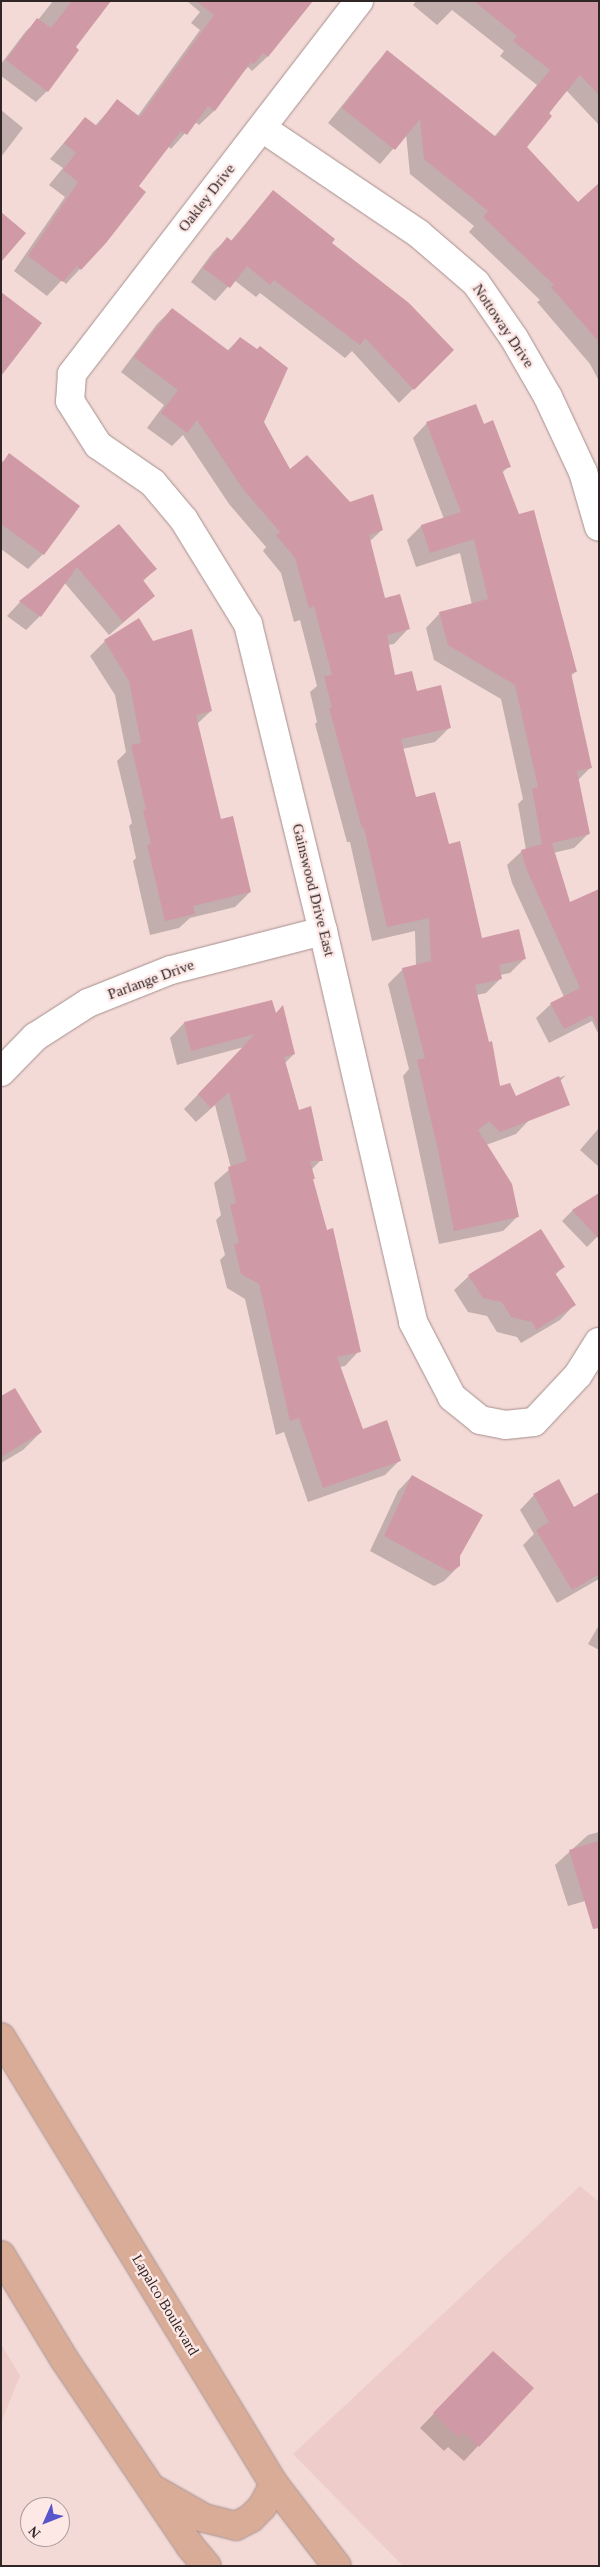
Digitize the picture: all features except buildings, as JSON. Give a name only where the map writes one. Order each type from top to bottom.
[{"type":"main road","name":"Lapalco Boulevard","points":[[1,2037],[274,2484],[337,2566]]},
{"type":"main road","points":[[1,2255],[64,2359],[190,2546],[207,2566]]},
{"type":"main road","points":[[150,2486],[204,2518],[236,2526],[251,2518],[262,2507],[274,2484]]},
{"type":"street","name":"Oakley Drive","points":[[70,401],[72,374],[359,1]]},
{"type":"street","name":"Nottoway Drive","points":[[262,128],[419,234],[476,283],[514,338],[548,397],[583,472],[599,527]]},
{"type":"street","name":"Gainswood Drive East","points":[[70,401],[98,445],[153,483],[184,520],[248,624],[323,930],[413,1322],[452,1397],[480,1420],[505,1425],[534,1422],[578,1375],[599,1342]]},
{"type":"street","name":"Parlange Drive","points":[[1,1072],[35,1037],[88,1003],[170,970],[323,930]]},
{"type":"shaded area","points":[[580,2186],[599,2202],[599,2566],[403,2566],[293,2454]]},
{"type":"shaded area","points":[[1,2344],[20,2376],[1,2423]]}]
